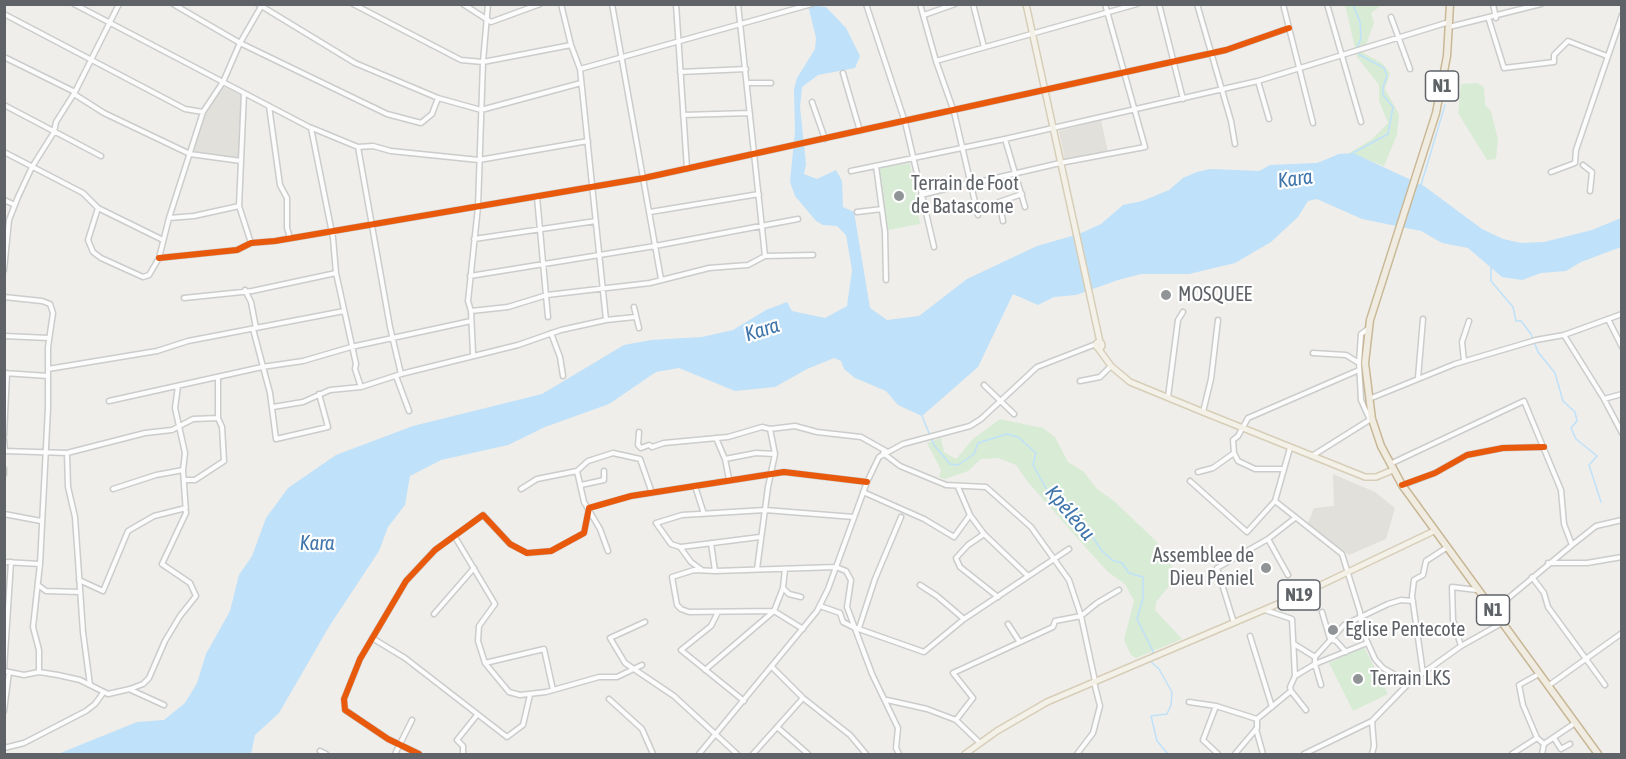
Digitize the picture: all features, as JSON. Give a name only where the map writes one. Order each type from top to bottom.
[{"type":"highway","name":"N1","points":[[1450,4],[1440,95],[1368,329],[1362,364],[1371,419],[1391,467],[1402,485],[1598,754]]},
{"type":"main road","points":[[1026,4],[1095,318],[1098,345],[1103,356],[1130,382],[1365,477],[1376,477],[1391,467]]},
{"type":"main road","name":"N19","points":[[965,754],[1040,705],[1234,623],[1434,531]]},
{"type":"street","points":[[74,4],[311,128],[358,147],[373,146],[391,151],[479,160],[588,141]]},
{"type":"street","points":[[4,270],[9,219],[15,205],[32,167],[54,132],[56,122],[74,93],[119,4]]},
{"type":"street","points":[[173,4],[240,43],[387,114],[421,123],[432,114],[438,98]]},
{"type":"street","points":[[353,4],[461,60],[483,62],[571,45]]},
{"type":"street","points":[[463,4],[491,22],[540,4]]},
{"type":"street","points":[[473,354],[471,311],[468,301],[477,207],[483,62],[488,4]]},
{"type":"street","points":[[561,4],[571,45],[580,69],[606,320]]},
{"type":"street","points":[[612,4],[661,279]]},
{"type":"street","points":[[676,4],[687,169]]},
{"type":"street","points":[[738,4],[742,24],[765,256]]},
{"type":"street","points":[[866,4],[904,122],[934,248]]},
{"type":"street","points":[[920,4],[936,61],[954,112],[978,215]]},
{"type":"street","points":[[924,15],[955,4]]},
{"type":"street","points":[[973,4],[984,48]]},
{"type":"street","points":[[921,195],[1060,163],[1145,147],[1106,4]]},
{"type":"street","points":[[936,61],[1137,4]]},
{"type":"street","points":[[1159,4],[1183,99]]},
{"type":"street","points":[[1197,4],[1209,53],[1222,89],[1235,144]]},
{"type":"street","points":[[1283,4],[1313,123]]},
{"type":"street","points":[[1327,4],[1361,122]]},
{"type":"street","points":[[1493,4],[1496,18]]},
{"type":"street","points":[[851,171],[1005,139],[1258,81],[1398,37],[1449,25],[1489,20],[1541,4]]},
{"type":"street","points":[[98,208],[88,240],[93,252],[143,277],[149,275],[159,258],[203,112],[223,81],[261,5],[355,63],[438,98],[481,110],[581,83]]},
{"type":"street","points":[[580,69],[810,5]]},
{"type":"street","points":[[4,14],[185,109],[203,112]]},
{"type":"street","points":[[1551,172],[1575,163],[1576,150],[1622,15]]},
{"type":"street","points":[[1391,16],[1410,69]]},
{"type":"street","points":[[1489,20],[1504,69],[1554,62],[1554,55],[1568,42],[1608,56]]},
{"type":"street","points":[[159,258],[237,250],[251,243],[644,178],[954,112],[1226,50],[1288,28]]},
{"type":"street","points":[[4,57],[74,93],[104,113],[190,154],[241,161]]},
{"type":"street","points":[[680,72],[746,69]]},
{"type":"street","points":[[843,73],[860,131]]},
{"type":"street","points":[[1258,81],[1269,119]]},
{"type":"street","points":[[747,83],[771,83]]},
{"type":"street","points":[[244,93],[239,206],[251,243]]},
{"type":"street","points":[[812,102],[825,139]]},
{"type":"street","points":[[4,105],[101,156]]},
{"type":"street","points":[[269,106],[280,185],[287,198],[287,228],[290,238]]},
{"type":"street","points":[[683,115],[750,113]]},
{"type":"street","points":[[311,128],[331,231],[336,273],[361,387]]},
{"type":"street","points":[[1005,139],[1025,207]]},
{"type":"street","points":[[358,147],[399,375],[409,411]]},
{"type":"street","points":[[4,152],[83,193],[98,208],[163,240]]},
{"type":"street","points":[[1583,165],[1592,172],[1590,191]]},
{"type":"street","points":[[876,166],[882,210],[886,280]]},
{"type":"street","points":[[650,212],[759,194]]},
{"type":"street","points":[[1004,221],[999,202],[1022,194]]},
{"type":"street","points":[[537,197],[548,317]]},
{"type":"street","points":[[4,200],[15,205]]},
{"type":"street","points":[[170,218],[194,216],[239,206]]},
{"type":"street","points":[[857,212],[882,210]]},
{"type":"street","points":[[470,276],[655,246],[798,219]]},
{"type":"street","points":[[474,239],[596,221]]},
{"type":"street","points":[[471,311],[508,307],[547,295],[602,287],[642,285],[709,268],[748,265],[765,256],[813,255]]},
{"type":"street","points":[[184,298],[245,290],[336,273]]},
{"type":"street","points":[[245,290],[251,302],[262,367],[273,407],[271,416],[276,439],[328,427],[319,394]]},
{"type":"street","points":[[4,297],[50,304],[52,330],[49,338],[40,564],[33,627],[39,650],[39,672]]},
{"type":"street","points":[[634,307],[639,328]]},
{"type":"street","points":[[48,369],[157,351],[188,341],[344,311]]},
{"type":"street","points":[[1168,397],[1178,320],[1183,312]]},
{"type":"street","points":[[1369,399],[1464,361],[1534,340],[1564,335],[1622,314]]},
{"type":"street","points":[[273,407],[303,402],[339,388],[361,387],[473,354],[518,345],[551,333],[606,320],[635,317]]},
{"type":"street","points":[[1418,378],[1423,319]]},
{"type":"street","points":[[1608,319],[1622,347]]},
{"type":"street","points":[[1203,412],[1211,379],[1218,320]]},
{"type":"street","points":[[109,401],[262,367],[303,361],[351,347],[471,321]]},
{"type":"street","points":[[1464,361],[1462,342],[1469,321]]},
{"type":"street","points":[[551,333],[564,376]]},
{"type":"street","points":[[1564,335],[1604,399],[1622,433]]},
{"type":"street","points":[[4,336],[49,338]]},
{"type":"street","points":[[699,754],[772,668],[819,606],[836,567],[874,463],[884,452],[970,426],[1000,401],[1030,371],[1045,362],[1098,345]]},
{"type":"street","points":[[1312,456],[1371,419],[1363,406],[1359,370],[1362,364],[1346,355],[1313,353]]},
{"type":"street","points":[[1080,381],[1090,377],[1100,377],[1111,366]]},
{"type":"street","points":[[1282,469],[1255,469],[1238,461],[1234,453],[1233,440],[1248,418],[1359,370]]},
{"type":"street","points":[[4,435],[6,373],[48,376]]},
{"type":"street","points":[[184,480],[195,480],[224,461],[222,427],[218,418],[218,377]]},
{"type":"street","points":[[984,385],[1014,414]]},
{"type":"street","points":[[6,671],[24,675],[39,672],[70,678],[90,685],[103,693],[113,694],[143,684],[149,678],[165,641],[180,616],[196,596],[190,583],[162,564],[185,518],[186,507],[183,470],[185,453],[175,408],[178,386]]},
{"type":"street","points":[[1604,399],[1622,394]]},
{"type":"street","points":[[1391,467],[1524,401],[1561,490],[1564,524],[1572,545]]},
{"type":"street","points":[[4,440],[5,451],[67,453],[145,433],[180,428],[193,419],[218,418]]},
{"type":"street","points":[[639,432],[638,445],[641,448],[700,438],[716,438],[762,427],[770,429],[795,426],[817,432],[861,437],[900,466],[958,487],[986,487],[1031,527],[1053,560],[1070,580],[1081,616],[1100,706],[1093,733],[1077,754]]},
{"type":"street","points":[[757,569],[760,537],[775,454],[770,429]]},
{"type":"street","points":[[716,438],[725,459],[729,479]]},
{"type":"street","points":[[1402,485],[1435,473],[1467,455],[1503,448],[1544,447]]},
{"type":"street","points":[[1190,481],[1247,532],[1275,501],[1282,469],[1290,448]]},
{"type":"street","points":[[67,453],[68,487],[75,517],[90,685]]},
{"type":"street","points":[[521,489],[537,479],[577,471],[588,461],[612,453],[640,459],[652,493]]},
{"type":"street","points":[[725,459],[756,453],[775,454]]},
{"type":"street","points":[[1198,472],[1213,468],[1234,453]]},
{"type":"street","points":[[4,469],[4,474]]},
{"type":"street","points":[[113,489],[163,473],[183,470]]},
{"type":"street","points":[[577,471],[584,502],[590,508],[608,551]]},
{"type":"street","points":[[581,485],[604,480],[604,471]]},
{"type":"street","points":[[590,508],[652,493],[770,474],[805,472],[867,482]]},
{"type":"street","points":[[695,486],[704,514]]},
{"type":"street","points":[[958,487],[970,515],[984,534],[1028,576]]},
{"type":"street","points":[[863,492],[924,519],[954,537],[970,515]]},
{"type":"street","points":[[1275,501],[1342,554],[1349,572],[1367,643],[1375,659],[1383,668],[1409,683]]},
{"type":"street","points":[[79,580],[103,591],[128,531],[154,516],[186,507]]},
{"type":"street","points":[[419,754],[399,745],[345,710],[344,699],[360,659],[406,581],[435,550],[483,515],[510,544],[527,553],[551,551],[584,533],[590,508]]},
{"type":"street","points":[[760,537],[680,547],[671,544],[656,522],[682,516],[765,510],[854,517]]},
{"type":"street","points":[[4,514],[41,520]]},
{"type":"street","points":[[858,628],[875,579],[901,517]]},
{"type":"street","points":[[1234,623],[1217,568],[1268,539],[1295,518]]},
{"type":"street","points":[[1493,611],[1548,563],[1596,526],[1622,520]]},
{"type":"street","points":[[984,534],[968,545],[956,558],[960,567],[998,597]]},
{"type":"street","points":[[455,537],[495,604],[479,626],[477,635],[479,650],[485,663],[509,692],[531,694],[553,690],[599,677],[617,677],[637,670],[642,665]]},
{"type":"street","points":[[1268,539],[1288,575]]},
{"type":"street","points":[[711,543],[715,571]]},
{"type":"street","points":[[680,547],[690,562],[702,570]]},
{"type":"street","points":[[1423,673],[1413,601],[1414,580],[1423,575],[1426,561],[1446,548]]},
{"type":"street","points":[[819,606],[840,613],[843,622],[924,652],[964,619],[1070,549]]},
{"type":"street","points":[[1548,563],[1587,563],[1622,557]]},
{"type":"street","points":[[4,562],[40,564]]},
{"type":"street","points":[[4,711],[11,562]]},
{"type":"street","points":[[803,629],[774,611],[689,612],[677,604],[672,577],[694,570],[836,567],[846,571],[850,577],[847,602],[858,628],[872,674],[898,728],[896,748],[899,754]]},
{"type":"street","points":[[434,614],[474,568]]},
{"type":"street","points":[[705,670],[774,611],[783,588],[785,569]]},
{"type":"street","points":[[1532,577],[1544,592],[1548,607],[1605,685]]},
{"type":"street","points":[[37,585],[46,591],[80,592]]},
{"type":"street","points":[[920,585],[964,619]]},
{"type":"street","points":[[1461,646],[1453,620],[1452,587],[1478,590]]},
{"type":"street","points":[[783,588],[789,594],[801,597]]},
{"type":"street","points":[[956,720],[973,698],[953,673],[1053,627],[1055,621],[1081,616],[1119,590]]},
{"type":"street","points":[[1321,686],[1315,657],[1344,625],[1388,604],[1401,600],[1413,601]]},
{"type":"street","points":[[1264,609],[1274,615],[1292,617],[1295,676],[1290,687],[1306,710]]},
{"type":"street","points":[[718,612],[711,626],[681,650],[744,701]]},
{"type":"street","points":[[1322,612],[1330,639]]},
{"type":"street","points":[[645,622],[610,638],[625,663],[674,696],[737,754]]},
{"type":"street","points":[[1304,754],[1372,721],[1409,683],[1461,646],[1502,623]]},
{"type":"street","points":[[1008,624],[1019,641]]},
{"type":"street","points":[[1548,686],[1622,633]]},
{"type":"street","points":[[1250,636],[1272,707]]},
{"type":"street","points":[[372,638],[405,658],[504,736],[510,736],[522,725],[531,694]]},
{"type":"street","points":[[1330,639],[1336,641],[1346,652]]},
{"type":"street","points":[[1295,676],[1315,664],[1367,643]]},
{"type":"street","points":[[1294,644],[1315,657]]},
{"type":"street","points":[[485,663],[544,649],[553,690]]},
{"type":"street","points":[[772,668],[803,698],[850,735],[866,754]]},
{"type":"street","points":[[1539,674],[1519,685],[1523,705],[1537,738],[1544,744]]},
{"type":"street","points":[[130,689],[164,705]]},
{"type":"street","points":[[1263,754],[1256,729],[1257,719],[1291,691]]},
{"type":"street","points":[[4,748],[31,740],[86,711],[103,693]]},
{"type":"street","points":[[753,754],[803,698]]},
{"type":"street","points":[[609,699],[642,729],[653,754]]},
{"type":"street","points":[[886,700],[927,709],[956,720],[980,743]]},
{"type":"street","points":[[1189,702],[1216,706],[1257,719]]},
{"type":"street","points":[[1216,706],[1203,740],[1218,754]]},
{"type":"street","points":[[463,754],[463,746],[457,740],[477,715]]},
{"type":"street","points":[[395,754],[412,720]]},
{"type":"street","points":[[1372,721],[1374,746],[1372,754]]},
{"type":"street","points":[[1542,754],[1544,744],[1575,723]]},
{"type":"street","points":[[777,727],[808,754]]},
{"type":"street","points":[[1234,754],[1256,729]]},
{"type":"street","points":[[1512,754],[1537,738]]},
{"type":"street","points":[[1554,738],[1561,749],[1570,744]]},
{"type":"street","points":[[320,751],[326,754]]},
{"type":"shaded area","points":[[223,86],[242,96],[240,159],[193,153],[204,113]]},
{"type":"shaded area","points":[[1101,120],[1108,152],[1065,161],[1059,131]]},
{"type":"shaded area","points":[[1333,474],[1375,492],[1395,508],[1386,539],[1349,555],[1307,525],[1314,508],[1334,506]]},
{"type":"green space","points":[[1345,5],[1382,5],[1371,13],[1374,23],[1363,53],[1382,63],[1390,73],[1385,89],[1399,114],[1397,135],[1384,166],[1349,153],[1371,140],[1388,123],[1379,101],[1379,85],[1357,57]]},
{"type":"green space","points":[[1477,83],[1484,87],[1485,105],[1491,111],[1498,140],[1496,159],[1487,160],[1458,113],[1461,84]]},
{"type":"green space","name":"Terrain de Foot de Batascome","points":[[910,163],[920,224],[888,230],[878,168]]},
{"type":"green space","points":[[1000,419],[1043,428],[1055,437],[1068,462],[1084,472],[1097,489],[1114,501],[1157,542],[1161,554],[1173,567],[1174,580],[1156,602],[1155,610],[1182,639],[1136,658],[1131,655],[1124,640],[1134,601],[1125,584],[1108,572],[1027,481],[1016,465],[998,458],[981,459],[968,471],[945,479],[939,477],[941,470],[927,443],[941,438],[944,452],[956,459],[973,439]]},
{"type":"green space","name":"Terrain LKS","points":[[1364,647],[1388,694],[1353,711],[1329,663]]},
{"type":"water","name":"Kara","points":[[808,5],[826,7],[846,28],[860,56],[855,68],[818,75],[802,87],[800,107],[806,164],[804,174],[817,179],[836,170],[842,181],[843,207],[854,212],[870,308],[887,320],[919,316],[967,279],[1037,246],[1079,234],[1101,224],[1123,205],[1142,201],[1169,190],[1183,178],[1197,172],[1210,169],[1259,171],[1270,165],[1317,163],[1339,154],[1353,153],[1424,186],[1482,229],[1503,239],[1521,243],[1544,242],[1592,230],[1621,218],[1621,247],[1581,262],[1566,271],[1541,273],[1522,280],[1502,277],[1468,248],[1442,243],[1421,231],[1362,219],[1317,199],[1308,201],[1298,217],[1271,242],[1235,263],[1189,274],[1141,274],[1076,295],[1054,297],[1038,305],[1013,294],[978,367],[922,416],[898,405],[886,391],[855,378],[844,369],[841,361],[834,358],[807,369],[775,387],[735,391],[679,368],[656,372],[609,404],[545,427],[508,445],[441,460],[410,476],[405,505],[388,527],[379,551],[330,625],[279,713],[255,735],[251,754],[58,754],[137,722],[164,720],[185,703],[197,683],[206,654],[230,611],[239,575],[252,556],[266,518],[288,488],[336,455],[413,426],[542,394],[624,345],[651,340],[702,337],[733,330],[766,310],[787,302],[792,311],[825,318],[847,306],[852,270],[846,235],[837,226],[823,225],[816,221],[795,196],[790,182],[795,131],[794,89],[797,78],[815,49],[816,38]]},
{"type":"waterway","points":[[1353,4],[1360,22],[1361,38],[1357,48],[1360,55],[1384,68],[1387,76],[1383,95],[1393,107],[1388,134],[1353,153]]},
{"type":"waterway","points":[[1421,185],[1445,105]]},
{"type":"waterway","points":[[1491,267],[1491,281],[1513,307],[1516,321],[1521,321],[1531,334],[1538,352],[1555,373],[1563,401],[1575,412],[1577,421],[1571,428],[1576,439],[1597,456],[1589,465],[1601,502]]},
{"type":"waterway","name":"Kpéléou","points":[[922,416],[934,445],[950,464],[958,465],[974,454],[978,443],[1007,434],[1018,437],[1036,453],[1033,465],[1052,499],[1083,533],[1093,537],[1101,550],[1112,560],[1122,563],[1129,573],[1143,577],[1143,598],[1137,619],[1153,651],[1151,656]]},
{"type":"waterway","points":[[1150,661],[1159,669],[1172,692],[1171,705],[1167,714],[1151,716],[1157,741],[1168,754]]},
{"type":"cycle path","points":[[159,258],[237,250],[251,243],[275,241],[644,178],[1226,50],[1289,28]]},
{"type":"cycle path","points":[[1402,485],[1435,473],[1467,455],[1503,448],[1544,447]]},
{"type":"cycle path","points":[[419,754],[388,739],[345,710],[344,699],[360,659],[406,581],[435,550],[483,515],[510,544],[527,553],[551,551],[584,533],[589,508],[631,496],[784,472],[867,482]]},
{"type":"place","name":"Terrain de Foot de Batascome","points":[[899,196]]},
{"type":"place","name":"MOSQUEE","points":[[1166,295]]},
{"type":"place","name":"Assemblee de Dieu Peniel","points":[[1266,568]]},
{"type":"place","name":"Eglise Pentecote","points":[[1333,630]]},
{"type":"place","name":"Terrain LKS","points":[[1358,679]]}]
